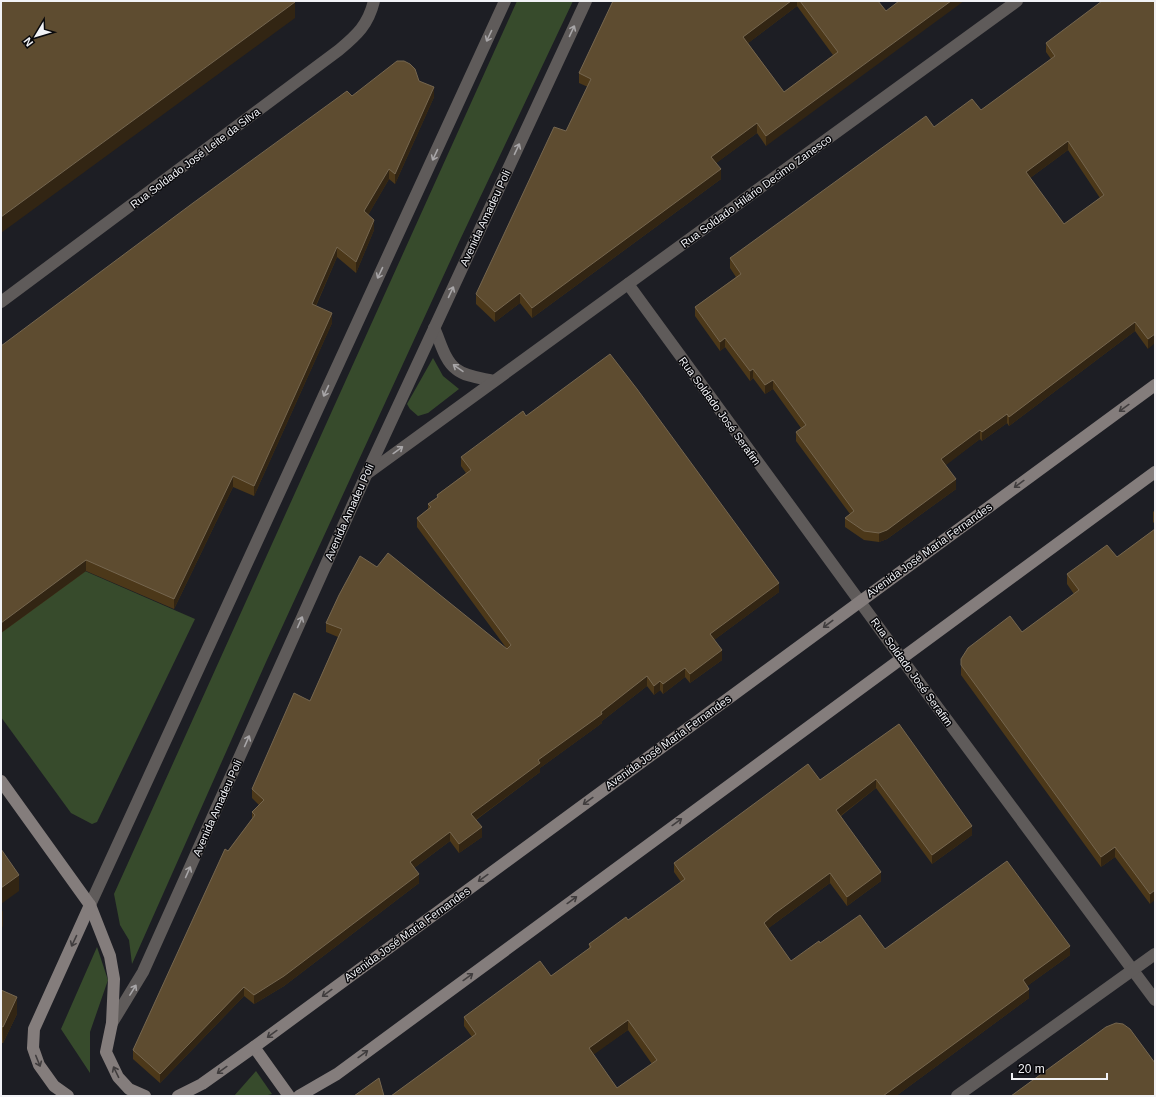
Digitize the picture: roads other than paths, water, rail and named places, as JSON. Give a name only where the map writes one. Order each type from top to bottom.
[{"type":"main road","name":"Avenida José Maria Fernandes","points":[[178,1096],[202,1084],[254,1047],[1155,385]]},
{"type":"main road","points":[[299,1096],[336,1074],[1155,472]]},
{"type":"main road","points":[[1,781],[90,905],[110,956],[114,979],[112,1023],[106,1052],[118,1078],[129,1089],[145,1096]]},
{"type":"main road","points":[[68,1096],[54,1086],[39,1065],[33,1048],[34,1029],[90,905]]},
{"type":"main road","points":[[254,1047],[289,1096]]},
{"type":"street","name":"Rua Soldado José Leite da Silva","points":[[1,302],[339,50],[355,36],[370,16],[374,1]]},
{"type":"street","points":[[90,905],[505,1]]},
{"type":"street","name":"Avenida Amadeu Poli","points":[[112,1023],[144,972],[367,473],[586,1]]},
{"type":"street","name":"Rua Soldado Hilário Decimo Zanesco","points":[[367,473],[1017,1]]},
{"type":"street","name":"Rua Soldado José Serafim","points":[[628,284],[859,601],[1155,1000]]},
{"type":"street","points":[[434,328],[447,358],[455,368],[469,375],[494,381]]},
{"type":"street","points":[[957,1096],[1155,954]]}]
